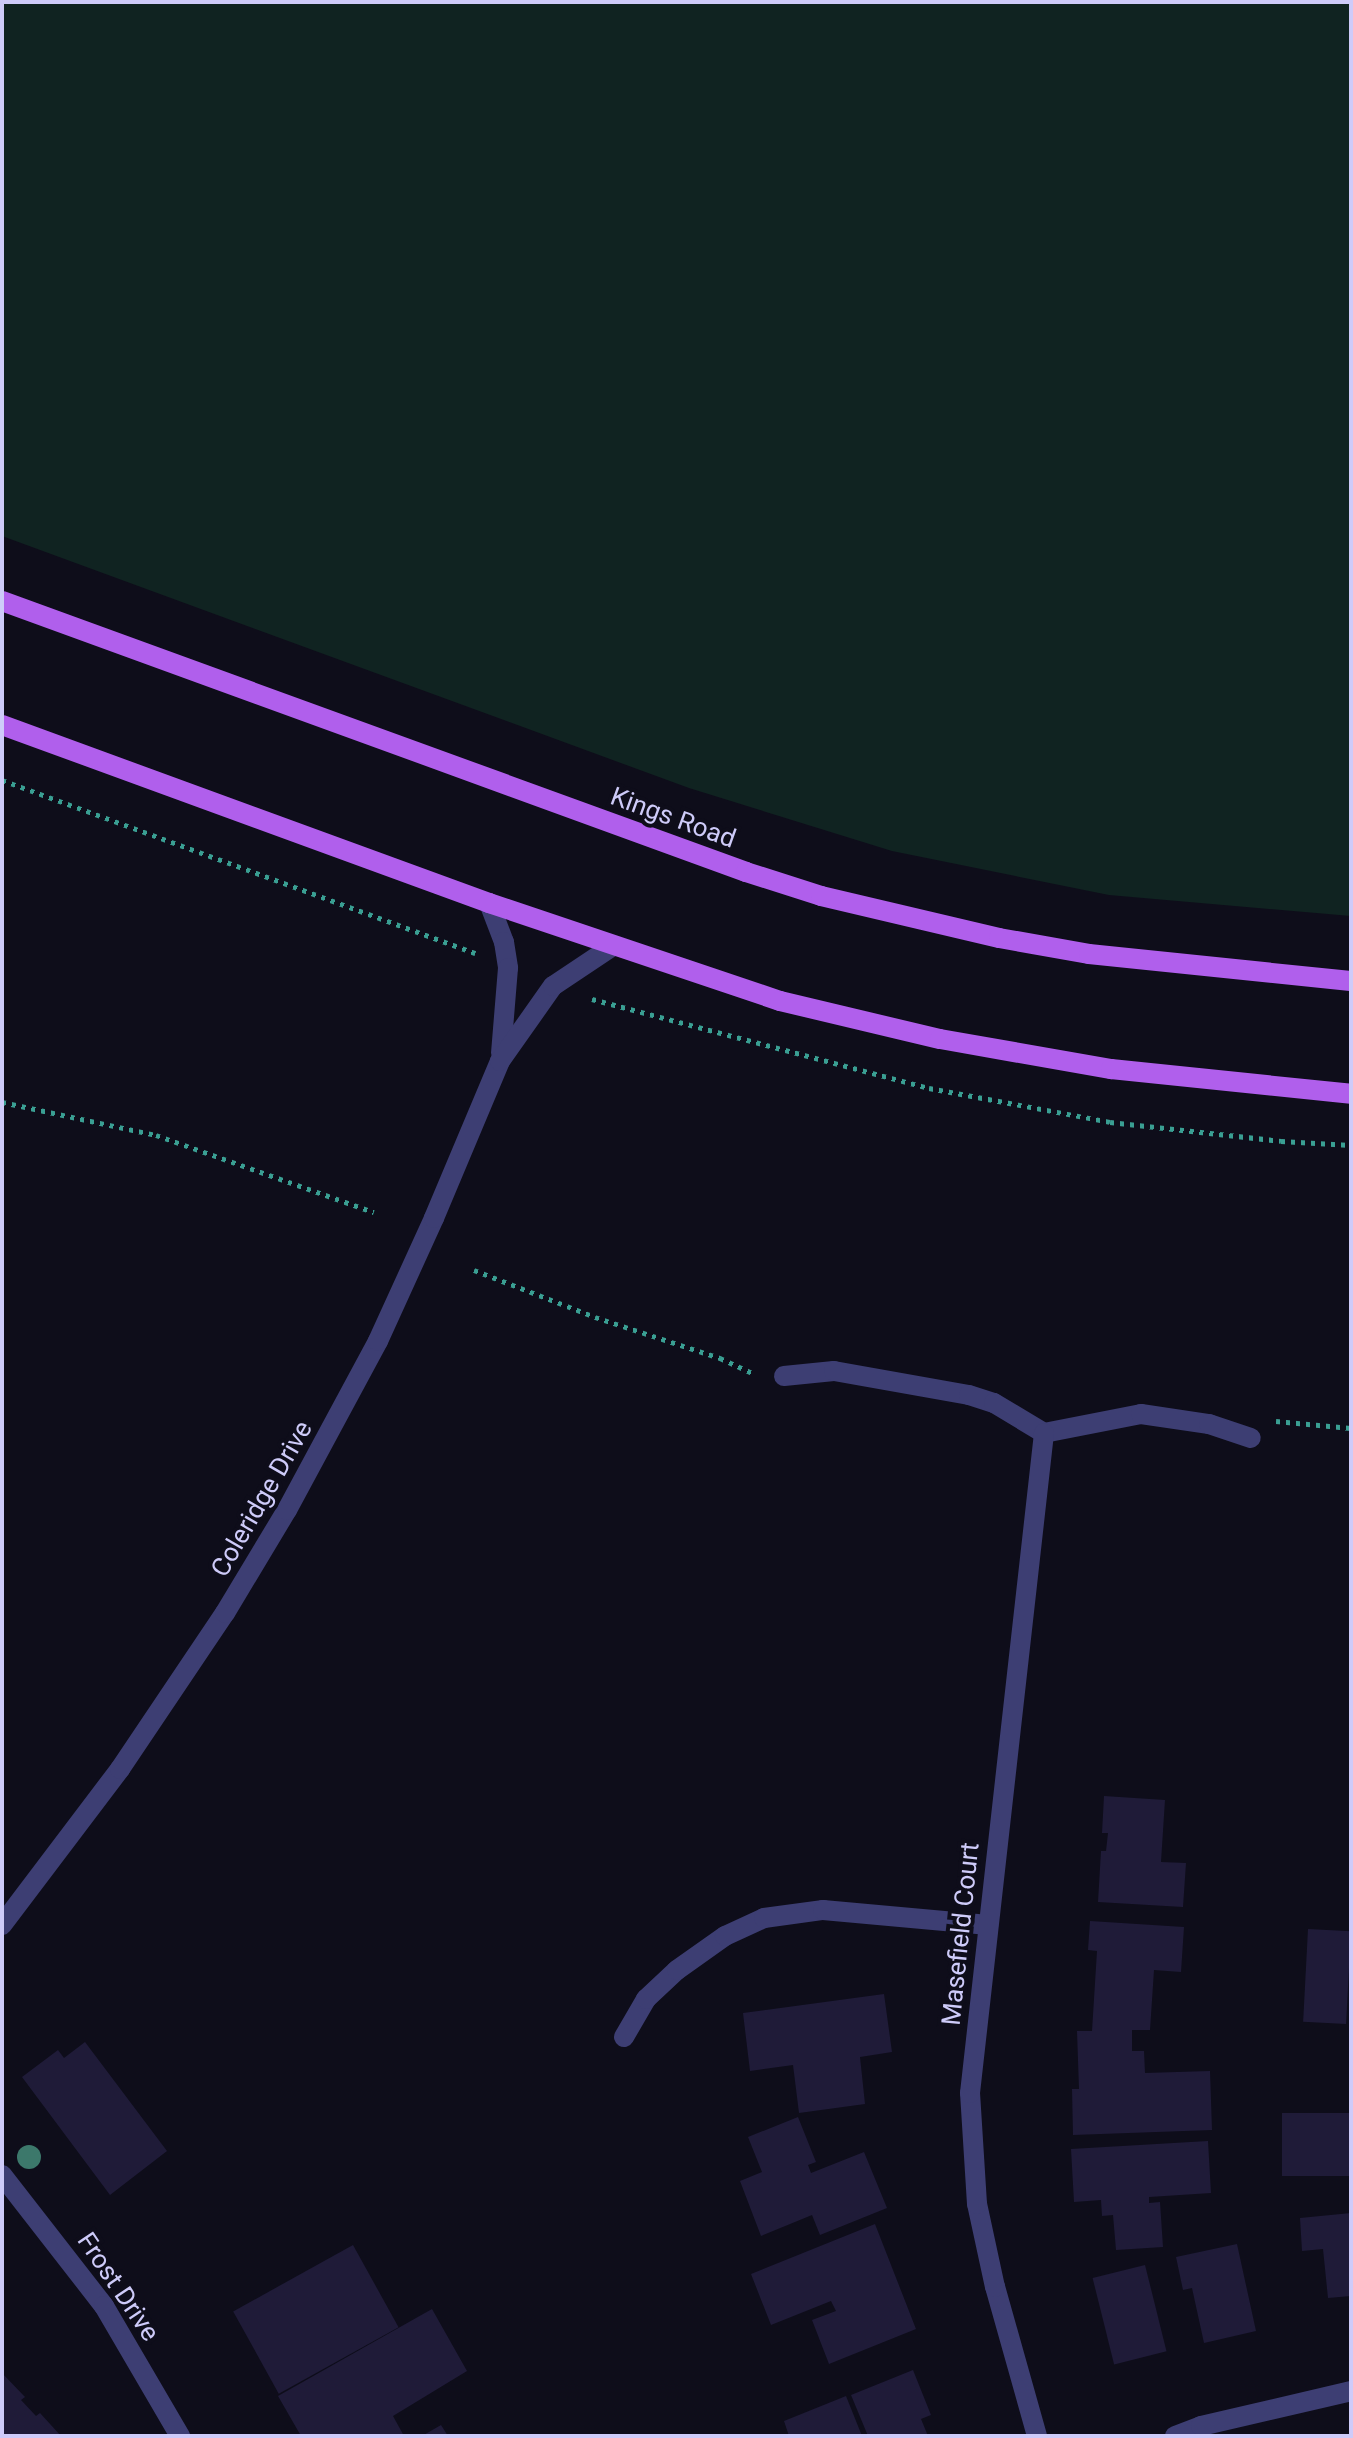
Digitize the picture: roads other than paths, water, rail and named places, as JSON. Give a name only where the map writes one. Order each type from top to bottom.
[{"type":"main road","name":"Kings Road","points":[[2,601],[746,872],[821,896],[999,938],[1089,954],[1351,981]]},
{"type":"main road","points":[[2,725],[489,903],[780,1001],[940,1039],[1111,1069],[1351,1094]]},
{"type":"street","name":"Coleridge Drive","points":[[489,903],[504,942],[508,968],[500,1061]]},
{"type":"street","name":"Coleridge Drive","points":[[2,1925],[129,1756],[225,1613],[287,1510],[378,1341],[500,1061],[553,986],[613,946]]},
{"type":"street","points":[[784,1376],[834,1371],[969,1395],[994,1403],[1044,1433],[1141,1414],[1209,1424],[1251,1438]]},
{"type":"street","name":"Masefield Court","points":[[1037,2436],[995,2287],[977,2204],[970,2093],[1044,1433]]},
{"type":"street","points":[[624,2037],[646,1999],[677,1970],[725,1936],[764,1918],[823,1910],[988,1925]]},
{"type":"street","name":"Frost Drive","points":[[2,2175],[104,2306],[180,2436]]},
{"type":"street","points":[[1175,2436],[1242,2416],[1351,2391]]}]
